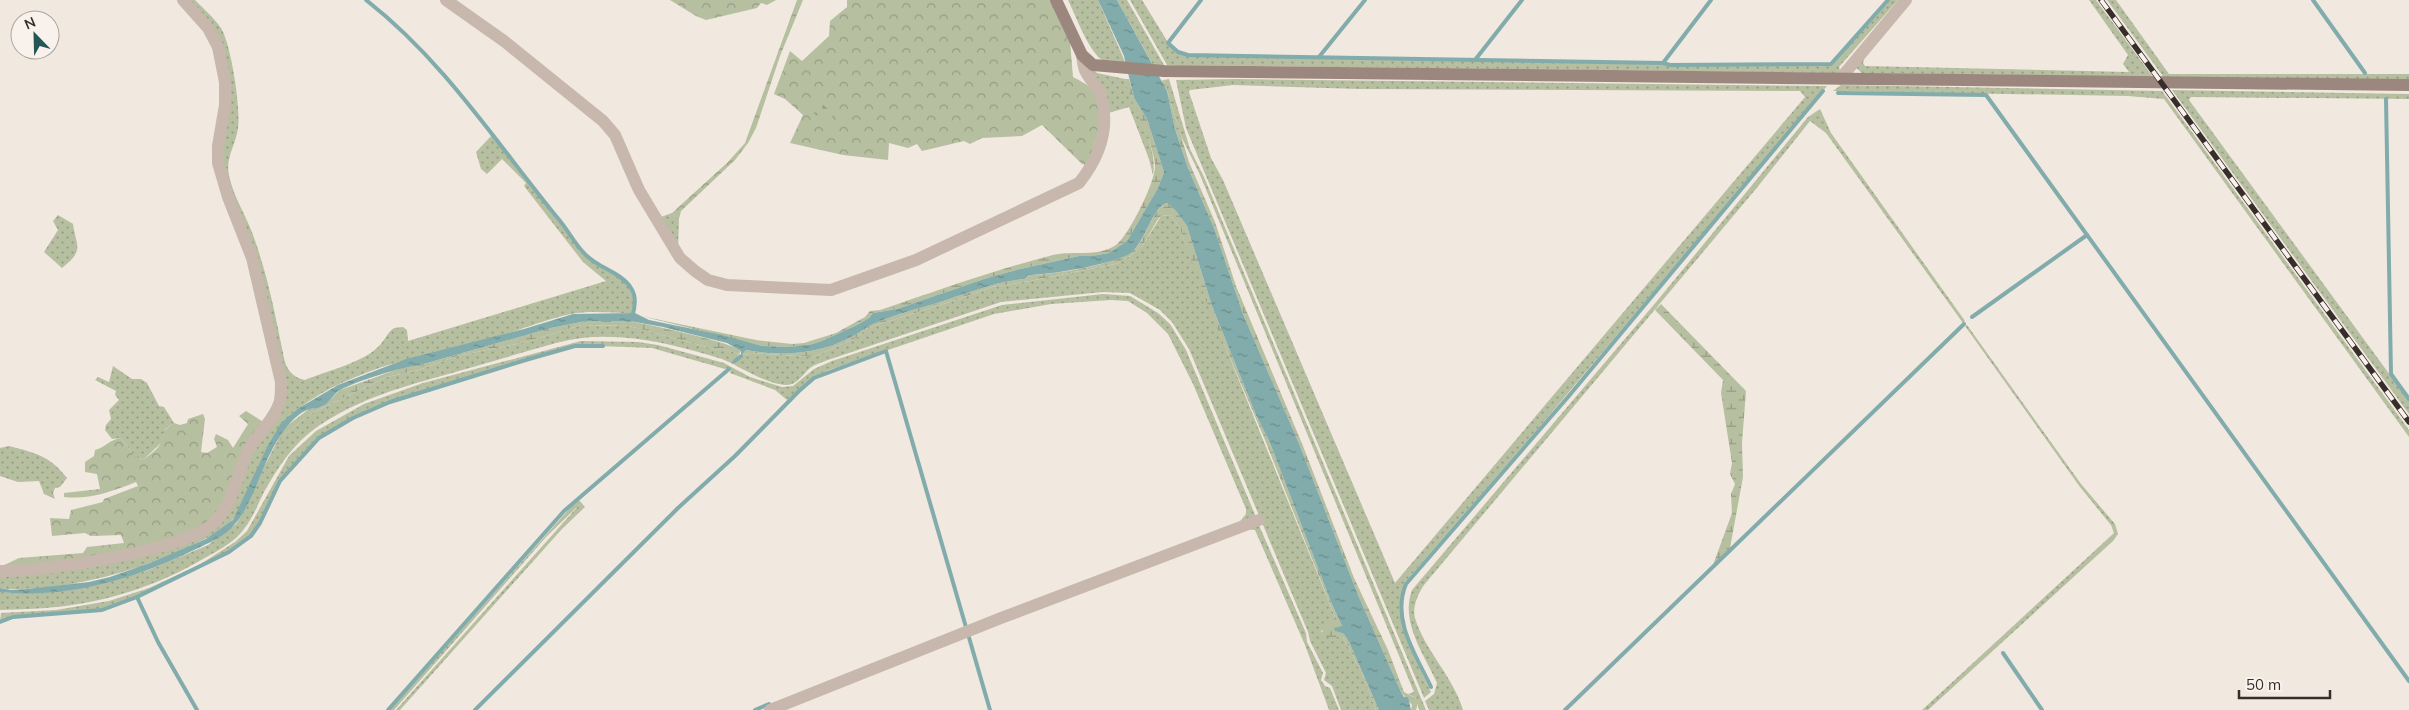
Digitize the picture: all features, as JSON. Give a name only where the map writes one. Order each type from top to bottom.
[{"type":"main road","points":[[1056,0],[1082,55],[1093,65],[1164,71],[2409,85]]},
{"type":"street","points":[[0,572],[56,568],[104,560],[202,533],[216,521],[229,502],[250,448],[280,403],[281,382],[252,258],[228,196],[218,163],[225,82],[218,47],[208,28],[183,0]]},
{"type":"street","points":[[446,0],[504,41],[603,121],[615,135],[639,190],[680,258],[694,271],[708,280],[727,285],[831,290],[916,260],[1079,183],[1096,158],[1104,129],[1101,96],[1085,71],[1082,55]]},
{"type":"street","points":[[1840,79],[1906,0]]},
{"type":"street","points":[[770,710],[1002,618],[1259,520]]},
{"type":"green space","points":[[186,0],[195,0],[221,28],[225,36],[234,77],[239,119],[237,134],[228,163],[229,175],[233,190],[253,235],[274,308],[285,362],[292,374],[305,380],[364,357],[379,346],[394,328],[403,327],[407,330],[408,341],[606,281],[583,262],[524,186],[526,183],[502,159],[487,174],[481,169],[476,152],[493,134],[585,256],[628,285],[632,291],[635,303],[632,313],[586,312],[562,316],[499,336],[394,363],[343,382],[298,409],[286,421],[268,447],[234,518],[226,527],[215,534],[158,560],[105,577],[49,587],[0,588],[0,573],[217,523],[283,382],[223,174],[220,46]]},
{"type":"green space","points":[[670,0],[776,0],[767,5],[761,3],[757,8],[706,20]]},
{"type":"green space","points":[[797,0],[803,0],[780,56],[756,128],[748,143],[735,160],[681,211],[679,219],[672,213],[728,162],[745,143]]},
{"type":"green space","points":[[847,0],[1052,0],[1070,41],[1073,77],[1095,93],[1100,111],[1098,129],[1087,165],[1082,164],[1042,125],[1022,136],[982,138],[970,144],[964,141],[922,151],[917,144],[908,148],[889,143],[888,160],[843,155],[790,143],[803,115],[785,99],[774,94],[790,51],[802,61],[829,36],[830,21],[847,7]]},
{"type":"green space","points":[[1068,0],[1098,0],[1126,64],[1111,63],[1100,59],[1084,35]]},
{"type":"green space","points":[[1117,0],[1127,0],[1164,65],[1153,65]]},
{"type":"green space","points":[[1130,0],[1142,0],[1172,49],[1188,56],[1663,63],[1670,66],[1832,65],[1889,0],[1898,0],[1839,67],[1838,73],[1167,65]]},
{"type":"green space","points":[[2089,0],[2096,0],[2153,77],[1862,73],[1855,67],[1866,53],[1863,63],[1865,66],[2129,72],[2123,64],[2128,55]]},
{"type":"green space","points":[[2107,0],[2116,0],[2169,74],[2409,74],[2409,82],[2165,79]]},
{"type":"green space","points":[[1090,66],[1097,73],[1125,79],[1149,140],[1154,164],[1153,175],[1149,159],[1129,107],[1105,114]]},
{"type":"green space","points":[[1125,79],[1129,79],[1134,98],[1147,119],[1164,172],[1158,188],[1127,241],[1109,253],[1079,256],[1020,269],[984,279],[897,309],[873,313],[869,318],[857,325],[813,344],[790,347],[762,346],[641,316],[756,340],[792,344],[804,343],[836,333],[865,317],[870,311],[880,310],[1009,267],[1053,255],[1093,253],[1108,249],[1116,245],[1128,231],[1147,195],[1155,165],[1150,143]]},
{"type":"green space","points":[[1169,79],[1190,149],[1204,177],[1426,710],[1419,710],[1416,698],[1408,694],[1414,692],[1200,175],[1181,136],[1164,80]]},
{"type":"green space","points":[[1236,79],[1827,86],[1536,431],[1405,582],[1400,611],[1402,625],[1406,639],[1431,692],[1424,698],[1186,128],[1176,80]],"holes":[[[1233,85],[1359,89],[1800,91],[1805,97],[1395,583],[1223,180],[1211,158],[1189,92],[1190,90]]]},
{"type":"green space","points":[[1164,80],[1189,162],[1215,222],[1236,286],[1303,446],[1354,578],[1388,650],[1404,692],[1419,700],[1416,710],[1411,710],[1412,705],[1401,692],[1358,595],[1300,446],[1243,314],[1214,228],[1188,168],[1175,129],[1167,91],[1161,81]]},
{"type":"green space","points":[[1841,85],[2162,91],[2409,430],[2409,437],[2164,99],[2128,96],[1833,91]]},
{"type":"green space","points":[[2172,90],[2409,94],[2409,99],[2191,97],[2189,100],[2409,401],[2409,414]]},
{"type":"green space","points":[[819,102],[832,112],[832,120],[827,122],[812,112],[813,105]]},
{"type":"green space","points":[[1820,109],[1831,133],[1965,321],[1963,323],[1826,133],[1810,121],[1755,190],[1424,585],[1416,601],[1414,609],[1415,618],[1425,641],[1453,686],[1463,710],[1429,710],[1425,701],[1434,694],[1437,683],[1411,626],[1409,602],[1412,590],[1657,301],[1808,117]]},
{"type":"green space","points":[[1167,203],[1176,211],[1187,226],[1212,306],[1256,415],[1270,443],[1342,626],[1335,631],[1344,634],[1349,642],[1379,710],[1376,710],[1363,676],[1343,637],[1323,637],[1320,634],[1335,617],[1265,440],[1210,311],[1180,229],[1171,215],[1161,216],[1143,245],[1130,256],[1115,264],[992,287],[866,329],[856,338],[813,357],[750,353],[741,356],[746,350],[787,353],[828,347],[891,317],[980,289],[1025,279],[1028,275],[1068,271],[1115,260],[1135,249],[1158,210]]},
{"type":"green space","points":[[672,213],[679,219],[678,249],[658,218]]},
{"type":"green space","points":[[58,215],[73,224],[77,244],[74,257],[62,268],[44,252],[58,230],[53,221]]},
{"type":"green space","points":[[1171,215],[1180,229],[1225,346],[1335,617],[1326,629],[1321,631],[1323,637],[1343,637],[1363,676],[1376,710],[1341,710],[1332,686],[1324,680],[1326,673],[1310,641],[1308,632],[1189,349],[1172,322],[1160,310],[1130,293],[1103,292],[1001,302],[822,362],[810,368],[795,383],[784,385],[756,376],[722,359],[640,339],[597,337],[556,343],[399,388],[365,401],[333,417],[308,434],[287,456],[269,483],[250,520],[235,538],[214,553],[169,577],[132,591],[75,605],[0,610],[0,592],[29,593],[70,590],[99,584],[146,571],[208,545],[236,524],[247,506],[262,469],[285,434],[312,413],[387,377],[419,370],[457,356],[526,342],[581,325],[629,326],[739,354],[735,360],[736,362],[741,356],[750,353],[813,357],[856,338],[866,329],[992,287],[1115,264],[1130,256],[1143,245],[1161,216]]},
{"type":"green space","points":[[1103,294],[1130,296],[1158,313],[1170,324],[1186,350],[1256,517],[1237,525],[1246,514],[1246,509],[1193,384],[1168,334],[1147,313],[1128,301],[1111,300],[1051,304],[994,314],[829,370],[812,378],[787,400],[775,390],[730,373],[731,369],[729,368],[725,369],[652,348],[575,345],[389,401],[352,417],[318,437],[279,481],[250,536],[229,551],[137,597],[102,610],[13,616],[0,621],[1,613],[56,610],[109,601],[149,588],[199,565],[235,542],[247,531],[289,456],[316,431],[364,404],[423,383],[581,341],[638,342],[658,345],[724,363],[750,377],[782,387],[793,386],[814,369],[832,361],[1002,305]]},
{"type":"green space","points":[[1661,304],[1746,391],[1742,443],[1743,477],[1730,548],[1713,565],[1732,513],[1731,494],[1735,484],[1730,474],[1732,463],[1721,393],[1723,380],[1655,310]]},
{"type":"green space","points":[[586,321],[629,321],[706,338],[741,351],[739,354],[720,348],[718,350],[629,326],[581,325],[526,342],[457,356],[419,370],[387,377],[312,413],[285,434],[263,469],[284,428],[309,409],[322,407],[340,390],[404,367],[420,365],[551,328]]},
{"type":"green space","points":[[1967,325],[2081,484],[2115,524],[2118,534],[2113,541],[1928,710],[1922,710],[2114,533],[2111,525],[2080,487],[1965,326]]},
{"type":"green space","points":[[113,366],[132,379],[141,379],[147,383],[159,406],[164,407],[174,423],[166,428],[161,443],[143,460],[135,457],[121,438],[112,439],[105,430],[106,425],[111,419],[109,410],[119,400],[115,395],[116,391],[95,380],[98,377],[109,382]]},
{"type":"green space","points":[[246,411],[265,423],[229,495],[200,532],[104,558],[0,567],[19,558],[83,553],[87,547],[124,543],[121,535],[91,536],[85,533],[52,536],[50,518],[69,519],[71,510],[103,502],[104,499],[138,486],[136,482],[92,496],[64,497],[64,493],[100,489],[97,474],[85,472],[85,462],[94,456],[95,450],[121,438],[135,457],[143,460],[158,447],[167,428],[174,423],[180,425],[187,423],[188,419],[203,414],[205,419],[201,452],[207,453],[217,447],[214,439],[216,434],[228,440],[233,448],[248,424],[239,416]]},
{"type":"green space","points":[[9,446],[41,456],[54,464],[67,478],[60,487],[55,488],[53,493],[55,499],[44,494],[39,481],[18,482],[0,476],[0,448]]},
{"type":"green space","points":[[578,499],[585,507],[562,529],[400,710],[396,710],[580,504],[546,537],[394,710],[390,710]]},
{"type":"green space","points":[[1258,523],[1306,633],[1307,642],[1323,673],[1321,680],[1325,686],[1330,688],[1339,710],[1329,710],[1305,645],[1255,530],[1243,529]]},
{"type":"water","points":[[1098,0],[1117,0],[1167,91],[1175,129],[1188,168],[1214,228],[1243,314],[1300,446],[1358,595],[1401,692],[1404,697],[1408,697],[1411,710],[1379,710],[1349,642],[1344,634],[1335,631],[1334,628],[1342,626],[1270,443],[1256,415],[1212,306],[1187,226],[1176,211],[1167,203],[1162,205],[1153,217],[1137,247],[1132,252],[1113,261],[1083,268],[1028,275],[1025,279],[980,289],[891,317],[841,342],[815,350],[773,353],[746,350],[741,356],[741,351],[727,343],[663,327],[630,321],[586,321],[551,328],[420,365],[391,371],[348,386],[335,394],[324,406],[310,409],[298,415],[283,432],[272,450],[247,507],[231,529],[216,539],[148,570],[100,584],[50,592],[0,592],[0,588],[11,590],[27,589],[89,582],[110,577],[150,563],[206,539],[233,520],[267,447],[281,423],[299,408],[338,385],[406,359],[524,329],[573,314],[635,313],[649,320],[722,335],[762,346],[790,347],[813,344],[857,325],[869,318],[873,313],[897,309],[984,279],[1020,269],[1079,256],[1109,253],[1127,241],[1158,188],[1164,172],[1147,119],[1134,98],[1124,56]]},
{"type":"waterway","points":[[366,0],[394,23],[444,75],[560,220],[583,252],[594,262],[621,277],[626,282],[633,291],[635,299],[632,317]]},
{"type":"waterway","points":[[1201,0],[1168,43],[1178,52],[1188,55],[1663,63],[1670,65],[1831,64],[1888,0]]},
{"type":"waterway","points":[[1319,57],[1365,0]]},
{"type":"waterway","points":[[1475,60],[1522,0]]},
{"type":"waterway","points":[[1663,63],[1711,0]]},
{"type":"waterway","points":[[2313,0],[2365,73]]},
{"type":"waterway","points":[[1431,687],[1407,637],[1403,624],[1401,611],[1402,597],[1406,584],[1568,397],[1823,91]]},
{"type":"waterway","points":[[1838,93],[1986,95],[2409,681]]},
{"type":"waterway","points":[[2386,99],[2391,374],[2409,399]]},
{"type":"waterway","points":[[1972,317],[2087,235]]},
{"type":"waterway","points":[[1565,710],[1964,324]]},
{"type":"waterway","points":[[0,622],[13,617],[102,610],[137,597],[229,552],[251,536],[260,523],[280,481],[319,438],[353,418],[390,402],[529,359],[575,346],[603,346]]},
{"type":"waterway","points":[[475,710],[678,508],[735,456],[799,391],[814,378],[886,351],[990,710]]},
{"type":"waterway","points":[[735,361],[741,356]]},
{"type":"waterway","points":[[388,710],[564,511],[729,369]]},
{"type":"waterway","points":[[137,597],[158,642],[197,710]]},
{"type":"waterway","points":[[2003,653],[2042,710]]},
{"type":"waterway","points":[[755,710],[769,704]]},
{"type":"railway","points":[[2101,0],[2409,422]]}]
